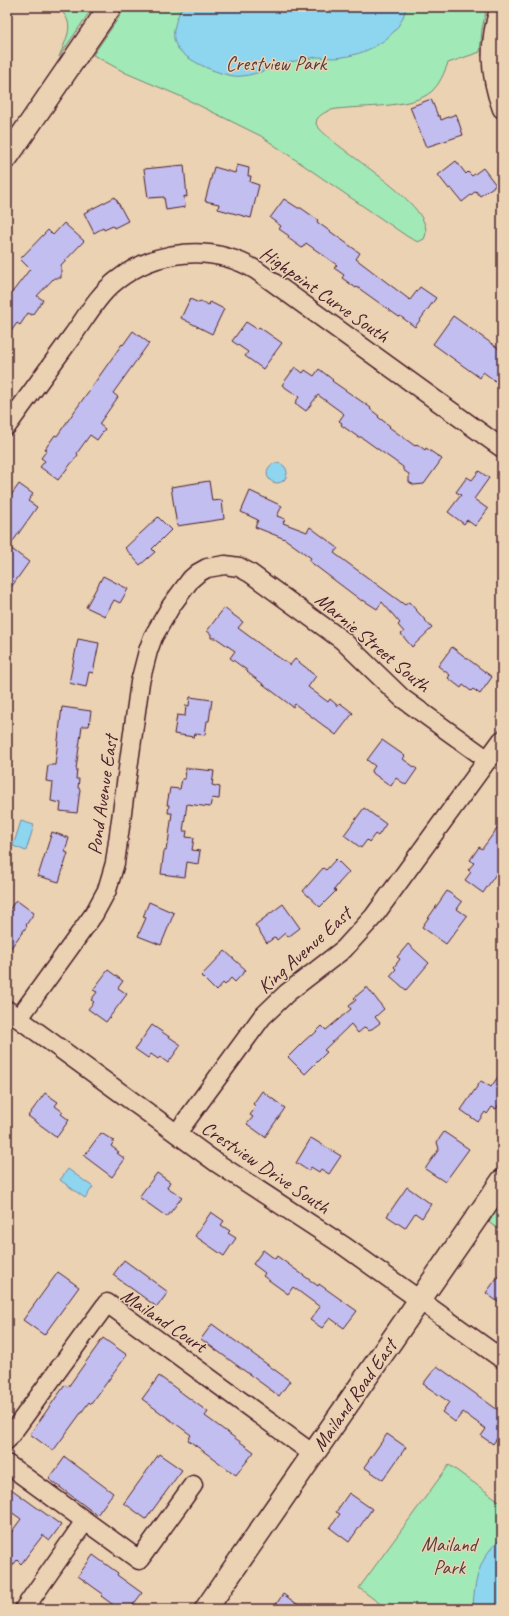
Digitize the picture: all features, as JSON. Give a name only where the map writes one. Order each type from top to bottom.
[{"type":"street","points":[[7,157],[110,7]]},
{"type":"street","points":[[500,7],[492,35],[491,58],[495,87],[502,109]]},
{"type":"street","name":"Highpoint Curve South","points":[[7,426],[95,304],[116,281],[134,269],[155,259],[174,255],[198,253],[230,259],[256,270],[502,448]]},
{"type":"street","name":"Marnie Street South","points":[[204,569],[220,565],[228,565],[239,567],[250,573],[342,640],[402,698],[488,760]]},
{"type":"street","name":"Pond Avenue East","points":[[13,1014],[90,921],[107,890],[115,863],[140,682],[148,651],[157,629],[168,610],[191,579],[204,569]]},
{"type":"street","name":"King Avenue East","points":[[177,1133],[262,1017],[287,993],[344,949],[374,916],[502,740]]},
{"type":"street","name":"Crestview Drive South","points":[[13,1014],[244,1182],[344,1246],[502,1359]]},
{"type":"street","name":"Mailand Road East","points":[[206,1609],[502,1181]]},
{"type":"street","name":"Mailand Court","points":[[7,1440],[107,1303],[313,1454]]},
{"type":"street","points":[[7,1464],[139,1560],[193,1485]]},
{"type":"street","points":[[24,1609],[85,1521]]},
{"type":"green space","points":[[57,7],[93,7],[59,57],[67,36],[69,24],[63,13]]},
{"type":"green space","name":"Crestview Park","points":[[126,7],[487,7],[482,29],[480,52],[448,63],[439,82],[431,92],[414,101],[403,103],[331,110],[324,113],[317,119],[316,124],[326,135],[382,178],[402,195],[417,211],[425,226],[424,239],[418,242],[408,237],[261,136],[182,97],[126,73],[93,55]]},
{"type":"green space","points":[[502,1202],[502,1231],[488,1222]]},
{"type":"green space","name":"Mailand Park","points":[[449,1465],[502,1503],[502,1609],[387,1609],[359,1588]]},
{"type":"water","points":[[182,7],[406,7],[403,17],[391,35],[364,52],[340,58],[316,57],[288,63],[255,73],[235,76],[226,75],[206,67],[187,57],[180,51],[174,40],[174,31]]},
{"type":"water","points":[[277,463],[284,466],[287,473],[284,480],[277,483],[270,480],[267,473],[270,466]]},
{"type":"water","points":[[21,821],[34,825],[26,851],[13,846]]},
{"type":"water","points":[[68,1169],[93,1187],[85,1198],[60,1180]]},
{"type":"water","points":[[502,1538],[502,1609],[473,1609],[479,1570],[488,1553]]},
{"type":"building","points":[[431,99],[441,120],[456,114],[463,135],[426,147],[410,107]]},
{"type":"building","points":[[456,161],[466,174],[468,172],[472,176],[483,168],[496,185],[480,196],[476,191],[462,202],[438,175]]},
{"type":"building","points":[[184,165],[187,197],[184,196],[185,207],[166,210],[164,197],[148,198],[144,169]]},
{"type":"building","points":[[237,165],[249,168],[248,176],[251,176],[250,182],[259,185],[251,218],[218,209],[219,204],[205,201],[214,167],[235,173]]},
{"type":"building","points":[[115,197],[128,221],[114,228],[113,226],[104,230],[103,228],[94,233],[84,213]]},
{"type":"building","points":[[284,199],[298,208],[301,208],[318,220],[317,222],[360,253],[356,259],[410,300],[420,287],[436,298],[415,327],[342,278],[344,275],[334,268],[337,265],[306,243],[302,248],[288,238],[289,236],[279,229],[281,226],[270,218]]},
{"type":"building","points":[[64,223],[84,241],[61,265],[61,278],[54,278],[37,296],[43,300],[32,315],[28,313],[20,325],[17,323],[7,337],[7,299],[30,269],[20,259],[48,230],[53,235]]},
{"type":"building","points":[[190,299],[209,305],[210,302],[224,309],[212,334],[181,318]]},
{"type":"building","points":[[453,316],[502,351],[502,386],[483,372],[480,378],[433,344]]},
{"type":"building","points":[[246,322],[257,329],[259,327],[282,343],[263,369],[245,356],[248,352],[232,341]]},
{"type":"building","points":[[133,331],[149,343],[113,393],[118,397],[99,424],[105,429],[97,440],[90,435],[77,453],[78,455],[58,480],[40,467],[45,461],[41,458],[47,450],[45,449],[55,435],[57,436],[122,344],[123,345]]},
{"type":"building","points":[[295,367],[303,373],[305,370],[314,376],[319,369],[333,380],[332,381],[371,408],[370,409],[379,416],[378,417],[390,426],[389,427],[415,446],[417,444],[425,450],[426,448],[442,459],[424,484],[414,485],[409,482],[409,474],[403,470],[403,467],[361,437],[358,437],[341,425],[342,423],[339,421],[344,414],[318,395],[306,411],[295,403],[299,397],[282,385]]},
{"type":"building","points":[[479,471],[489,478],[474,499],[488,509],[475,526],[467,520],[464,524],[448,512],[461,495],[456,492],[467,477],[472,480]]},
{"type":"building","points":[[209,481],[212,501],[222,500],[224,519],[177,526],[171,487]]},
{"type":"building","points":[[19,484],[33,494],[28,501],[37,507],[9,547],[29,562],[7,593],[7,501]]},
{"type":"building","points":[[250,491],[282,506],[277,516],[285,519],[283,523],[307,532],[310,527],[338,548],[334,553],[405,605],[409,602],[432,628],[412,647],[401,634],[404,632],[398,625],[400,623],[382,602],[377,609],[363,600],[362,601],[309,561],[311,558],[285,539],[255,527],[258,520],[241,512]]},
{"type":"building","points":[[158,517],[171,530],[152,549],[155,552],[140,565],[125,548]]},
{"type":"building","points":[[103,576],[128,589],[120,603],[114,600],[105,616],[86,607]]},
{"type":"building","points":[[224,608],[243,622],[238,628],[265,648],[290,665],[295,659],[316,676],[308,687],[328,702],[330,699],[338,706],[340,703],[353,713],[336,735],[295,704],[293,707],[247,672],[248,671],[230,658],[235,651],[216,638],[211,638],[211,634],[207,631]]},
{"type":"building","points":[[78,639],[99,643],[93,673],[89,672],[86,687],[69,683]]},
{"type":"building","points":[[452,647],[492,677],[480,694],[473,689],[471,691],[463,685],[461,688],[448,678],[450,675],[438,666]]},
{"type":"building","points":[[190,697],[212,700],[205,735],[195,734],[194,737],[174,734],[177,715],[185,716],[186,705],[189,706]]},
{"type":"building","points":[[62,707],[91,711],[89,726],[82,726],[76,769],[76,779],[79,779],[78,788],[80,789],[77,813],[60,811],[61,803],[51,801],[53,782],[46,781],[48,765],[55,765]]},
{"type":"building","points":[[382,740],[405,756],[403,759],[417,769],[406,785],[396,778],[391,786],[371,772],[375,766],[367,760]]},
{"type":"building","points":[[186,768],[214,771],[212,785],[220,787],[219,799],[212,798],[210,807],[187,804],[183,831],[187,831],[186,837],[194,838],[192,850],[200,851],[198,864],[187,862],[185,877],[161,874],[164,851],[166,851],[168,844],[172,813],[168,813],[169,805],[167,805],[170,788],[180,789],[182,779],[185,779]]},
{"type":"building","points":[[364,808],[386,824],[378,836],[375,834],[369,842],[367,840],[361,848],[344,835]]},
{"type":"building","points":[[502,822],[502,865],[483,893],[465,880],[471,872],[468,870],[474,863],[470,860],[479,847],[482,849]]},
{"type":"building","points":[[52,832],[69,838],[65,852],[68,853],[59,882],[38,876]]},
{"type":"building","points":[[336,859],[349,872],[334,890],[336,891],[320,907],[303,891],[323,868],[326,870]]},
{"type":"building","points":[[447,891],[462,902],[457,909],[467,916],[446,944],[422,927]]},
{"type":"building","points":[[16,900],[34,913],[26,925],[27,926],[7,953],[7,913]]},
{"type":"building","points":[[149,902],[174,913],[161,945],[138,936],[146,918],[143,917]]},
{"type":"building","points":[[283,904],[300,928],[288,937],[285,933],[277,940],[275,937],[267,943],[255,925]]},
{"type":"building","points":[[408,944],[429,963],[406,990],[390,976],[396,969],[394,967],[400,959],[397,957]]},
{"type":"building","points":[[225,951],[246,970],[235,982],[231,978],[225,985],[223,983],[216,991],[201,976]]},
{"type":"building","points":[[108,970],[123,981],[118,988],[127,994],[106,1022],[88,1009],[94,1002],[91,1000],[97,992],[93,990]]},
{"type":"building","points":[[367,987],[384,1009],[375,1017],[380,1023],[369,1031],[365,1027],[358,1033],[351,1024],[324,1050],[327,1052],[305,1074],[288,1057],[322,1026],[326,1030],[351,1009],[349,1006],[356,1000],[354,998]]},
{"type":"building","points":[[152,1025],[181,1045],[168,1063],[160,1057],[158,1059],[151,1054],[148,1058],[135,1049]]},
{"type":"building","points":[[502,1071],[502,1100],[496,1109],[492,1107],[487,1114],[485,1112],[478,1122],[461,1110],[481,1081],[491,1087]]},
{"type":"building","points":[[262,1091],[285,1108],[265,1137],[247,1124],[253,1117],[250,1115],[256,1107],[253,1104]]},
{"type":"building","points":[[45,1093],[58,1102],[55,1106],[63,1112],[61,1114],[69,1120],[57,1137],[28,1116]]},
{"type":"building","points":[[444,1132],[469,1149],[445,1182],[425,1169],[439,1149],[437,1142]]},
{"type":"building","points":[[101,1133],[114,1141],[111,1146],[125,1159],[112,1177],[84,1156]]},
{"type":"building","points":[[311,1138],[341,1156],[329,1174],[321,1169],[319,1172],[311,1167],[309,1171],[296,1163]]},
{"type":"building","points":[[157,1173],[170,1182],[167,1187],[182,1197],[167,1217],[139,1197]]},
{"type":"building","points":[[407,1187],[431,1204],[422,1218],[415,1213],[405,1228],[387,1216]]},
{"type":"building","points":[[211,1212],[224,1221],[221,1225],[230,1231],[228,1233],[236,1238],[224,1256],[195,1236]]},
{"type":"building","points":[[263,1250],[275,1259],[277,1256],[318,1286],[319,1284],[357,1311],[344,1328],[330,1318],[322,1328],[310,1320],[320,1307],[293,1287],[288,1294],[263,1276],[265,1273],[253,1264]]},
{"type":"building","points":[[124,1260],[168,1292],[157,1307],[113,1275]]},
{"type":"building","points":[[502,1271],[502,1305],[486,1293]]},
{"type":"building","points":[[58,1272],[79,1287],[44,1335],[23,1320]]},
{"type":"building","points":[[212,1324],[290,1381],[279,1396],[201,1339]]},
{"type":"building","points":[[103,1338],[127,1355],[91,1404],[89,1402],[53,1451],[30,1434],[65,1385],[68,1387]]},
{"type":"building","points":[[437,1366],[502,1413],[502,1431],[493,1444],[481,1436],[486,1429],[463,1412],[455,1422],[442,1412],[449,1402],[423,1384]]},
{"type":"building","points":[[159,1376],[208,1412],[205,1416],[254,1452],[236,1475],[188,1440],[191,1435],[142,1399]]},
{"type":"building","points":[[387,1434],[406,1447],[383,1480],[364,1467]]},
{"type":"building","points":[[159,1454],[182,1470],[146,1519],[124,1503]]},
{"type":"building","points":[[65,1457],[113,1493],[97,1515],[49,1479]]},
{"type":"building","points":[[7,1486],[61,1525],[50,1540],[43,1535],[21,1564],[17,1560],[7,1573],[7,1538],[21,1519],[7,1509]]},
{"type":"building","points":[[349,1493],[372,1509],[349,1542],[330,1528],[340,1514],[336,1512]]},
{"type":"building","points":[[93,1555],[142,1593],[130,1609],[119,1609],[101,1596],[103,1594],[78,1576]]},
{"type":"building","points":[[283,1594],[304,1609],[273,1609]]}]
